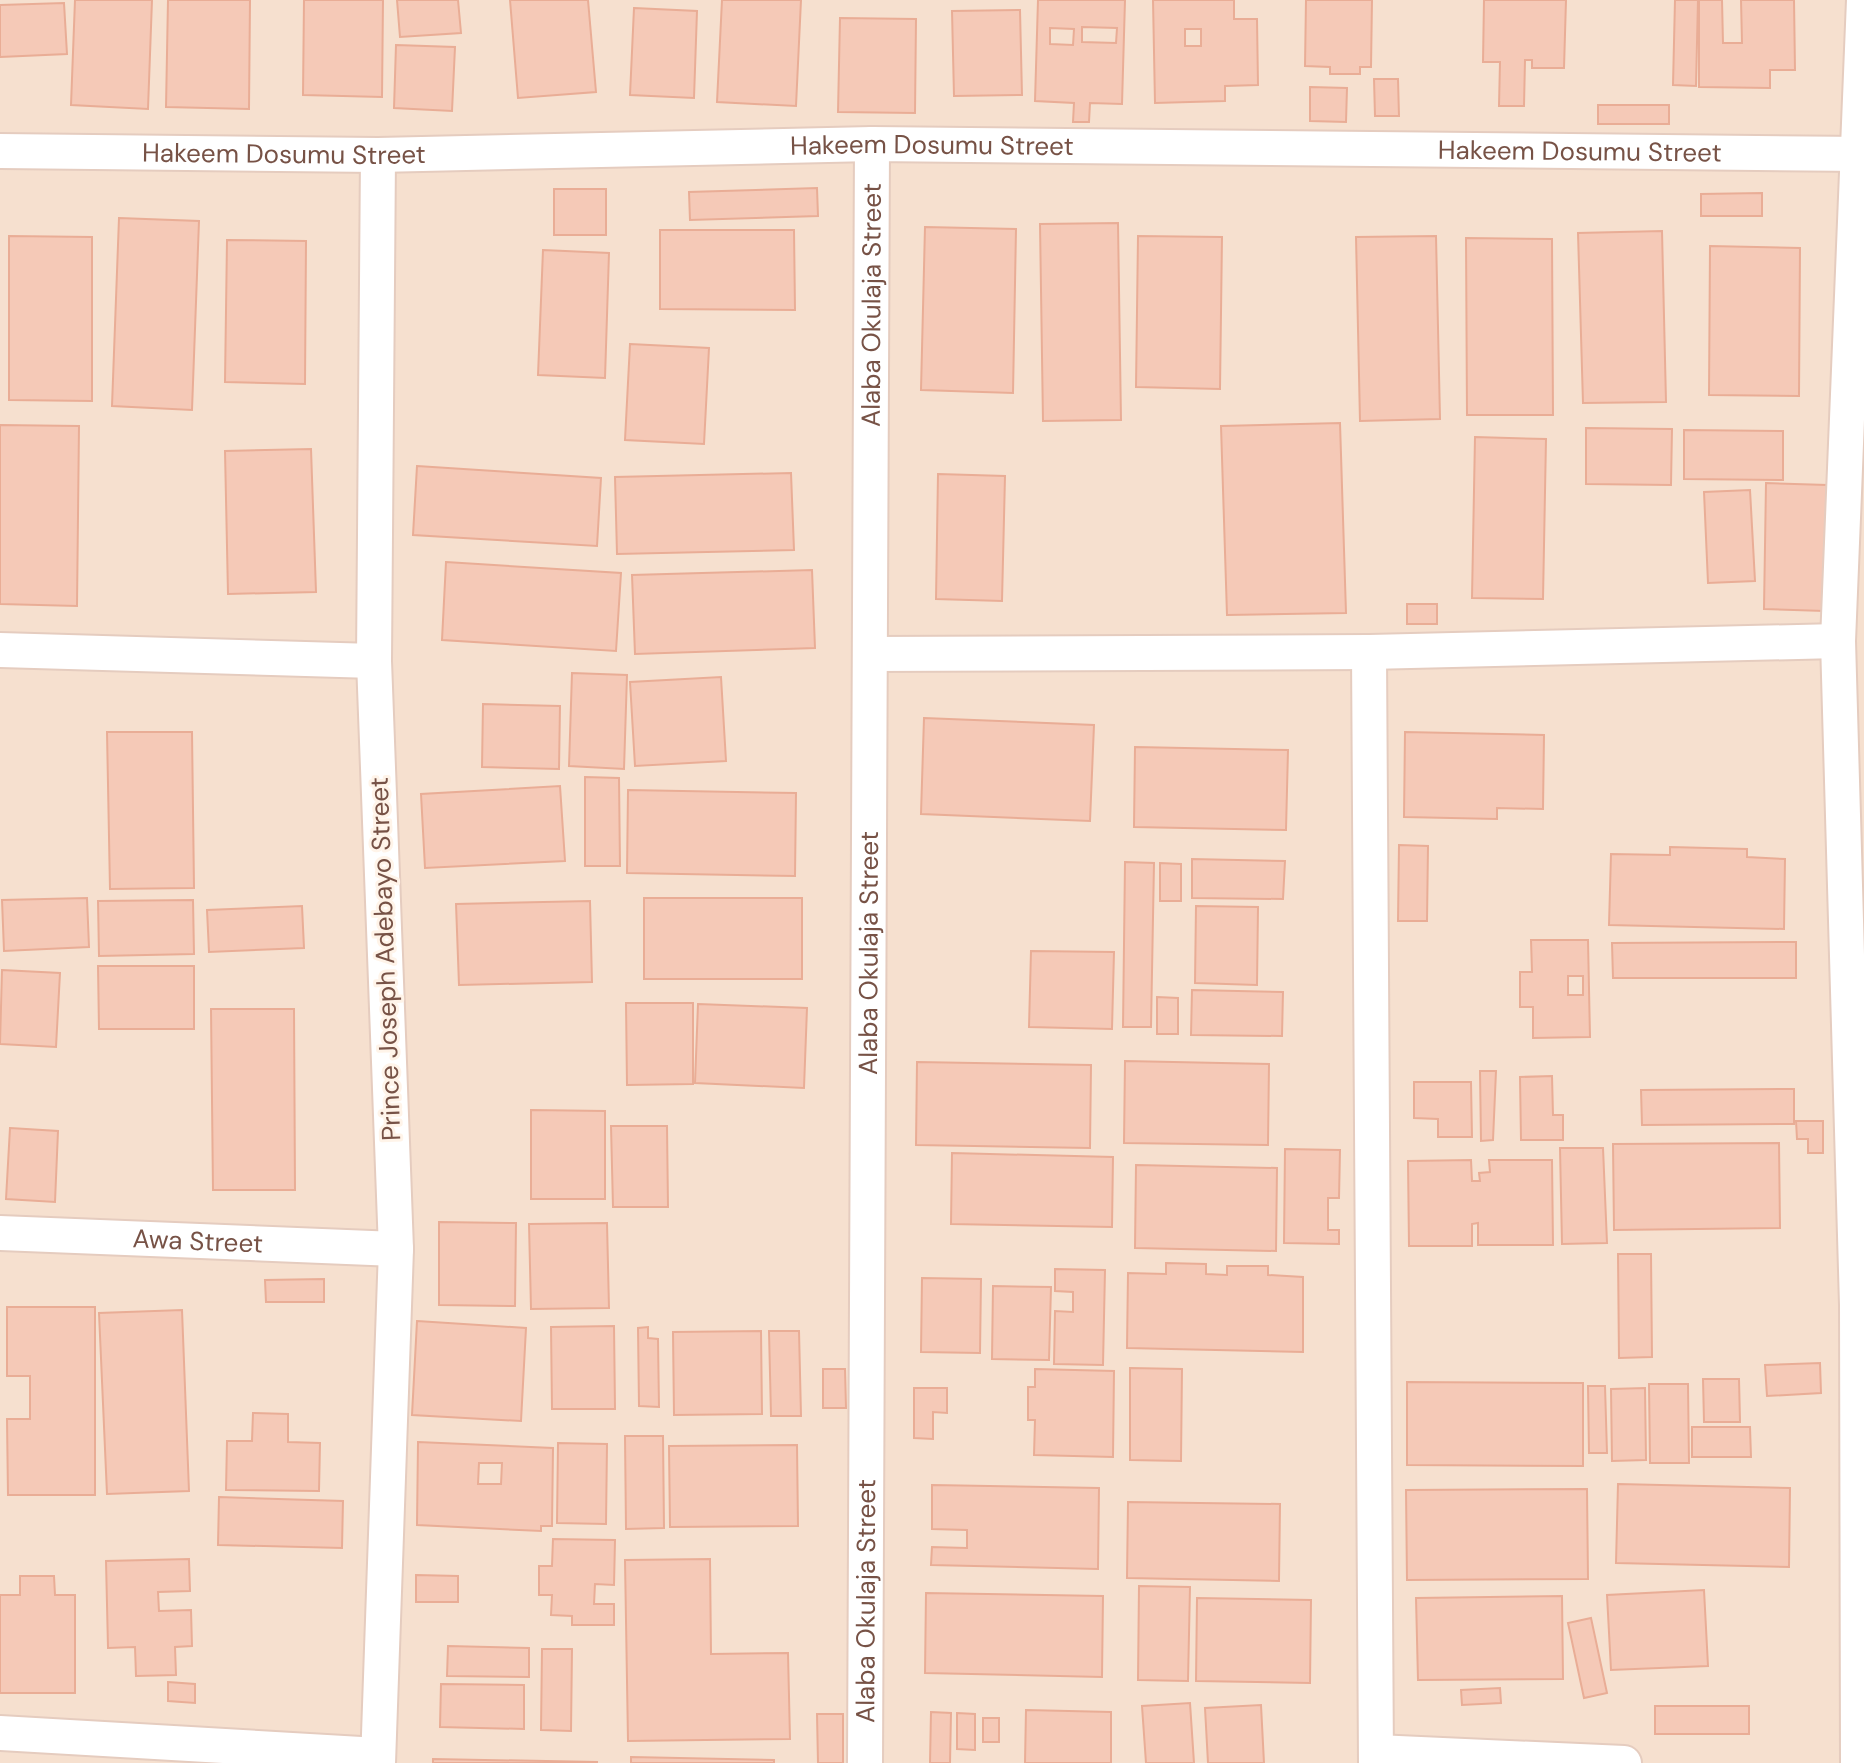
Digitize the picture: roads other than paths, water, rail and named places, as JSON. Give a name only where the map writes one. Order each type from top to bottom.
[{"type":"street","points":[[1858,1763],[1861,1305],[1838,641],[1862,154],[1864,0]]},
{"type":"street","name":"Hakeem Dosumu Street","points":[[0,151],[378,155],[872,144],[1862,154]]},
{"type":"street","name":"Alaba Okulaja Street","points":[[865,1763],[872,144]]},
{"type":"street","name":"Prince Joseph Adebayo Street","points":[[378,155],[374,661],[396,1249],[378,1759]]},
{"type":"street","points":[[870,654],[1369,652],[1838,641]]},
{"type":"street","points":[[0,650],[374,661]]},
{"type":"street","points":[[1369,652],[1376,1757],[1624,1763]]},
{"type":"street","name":"Awa Street","points":[[0,1233],[396,1249]]},
{"type":"street","points":[[0,1733],[378,1759]]}]
